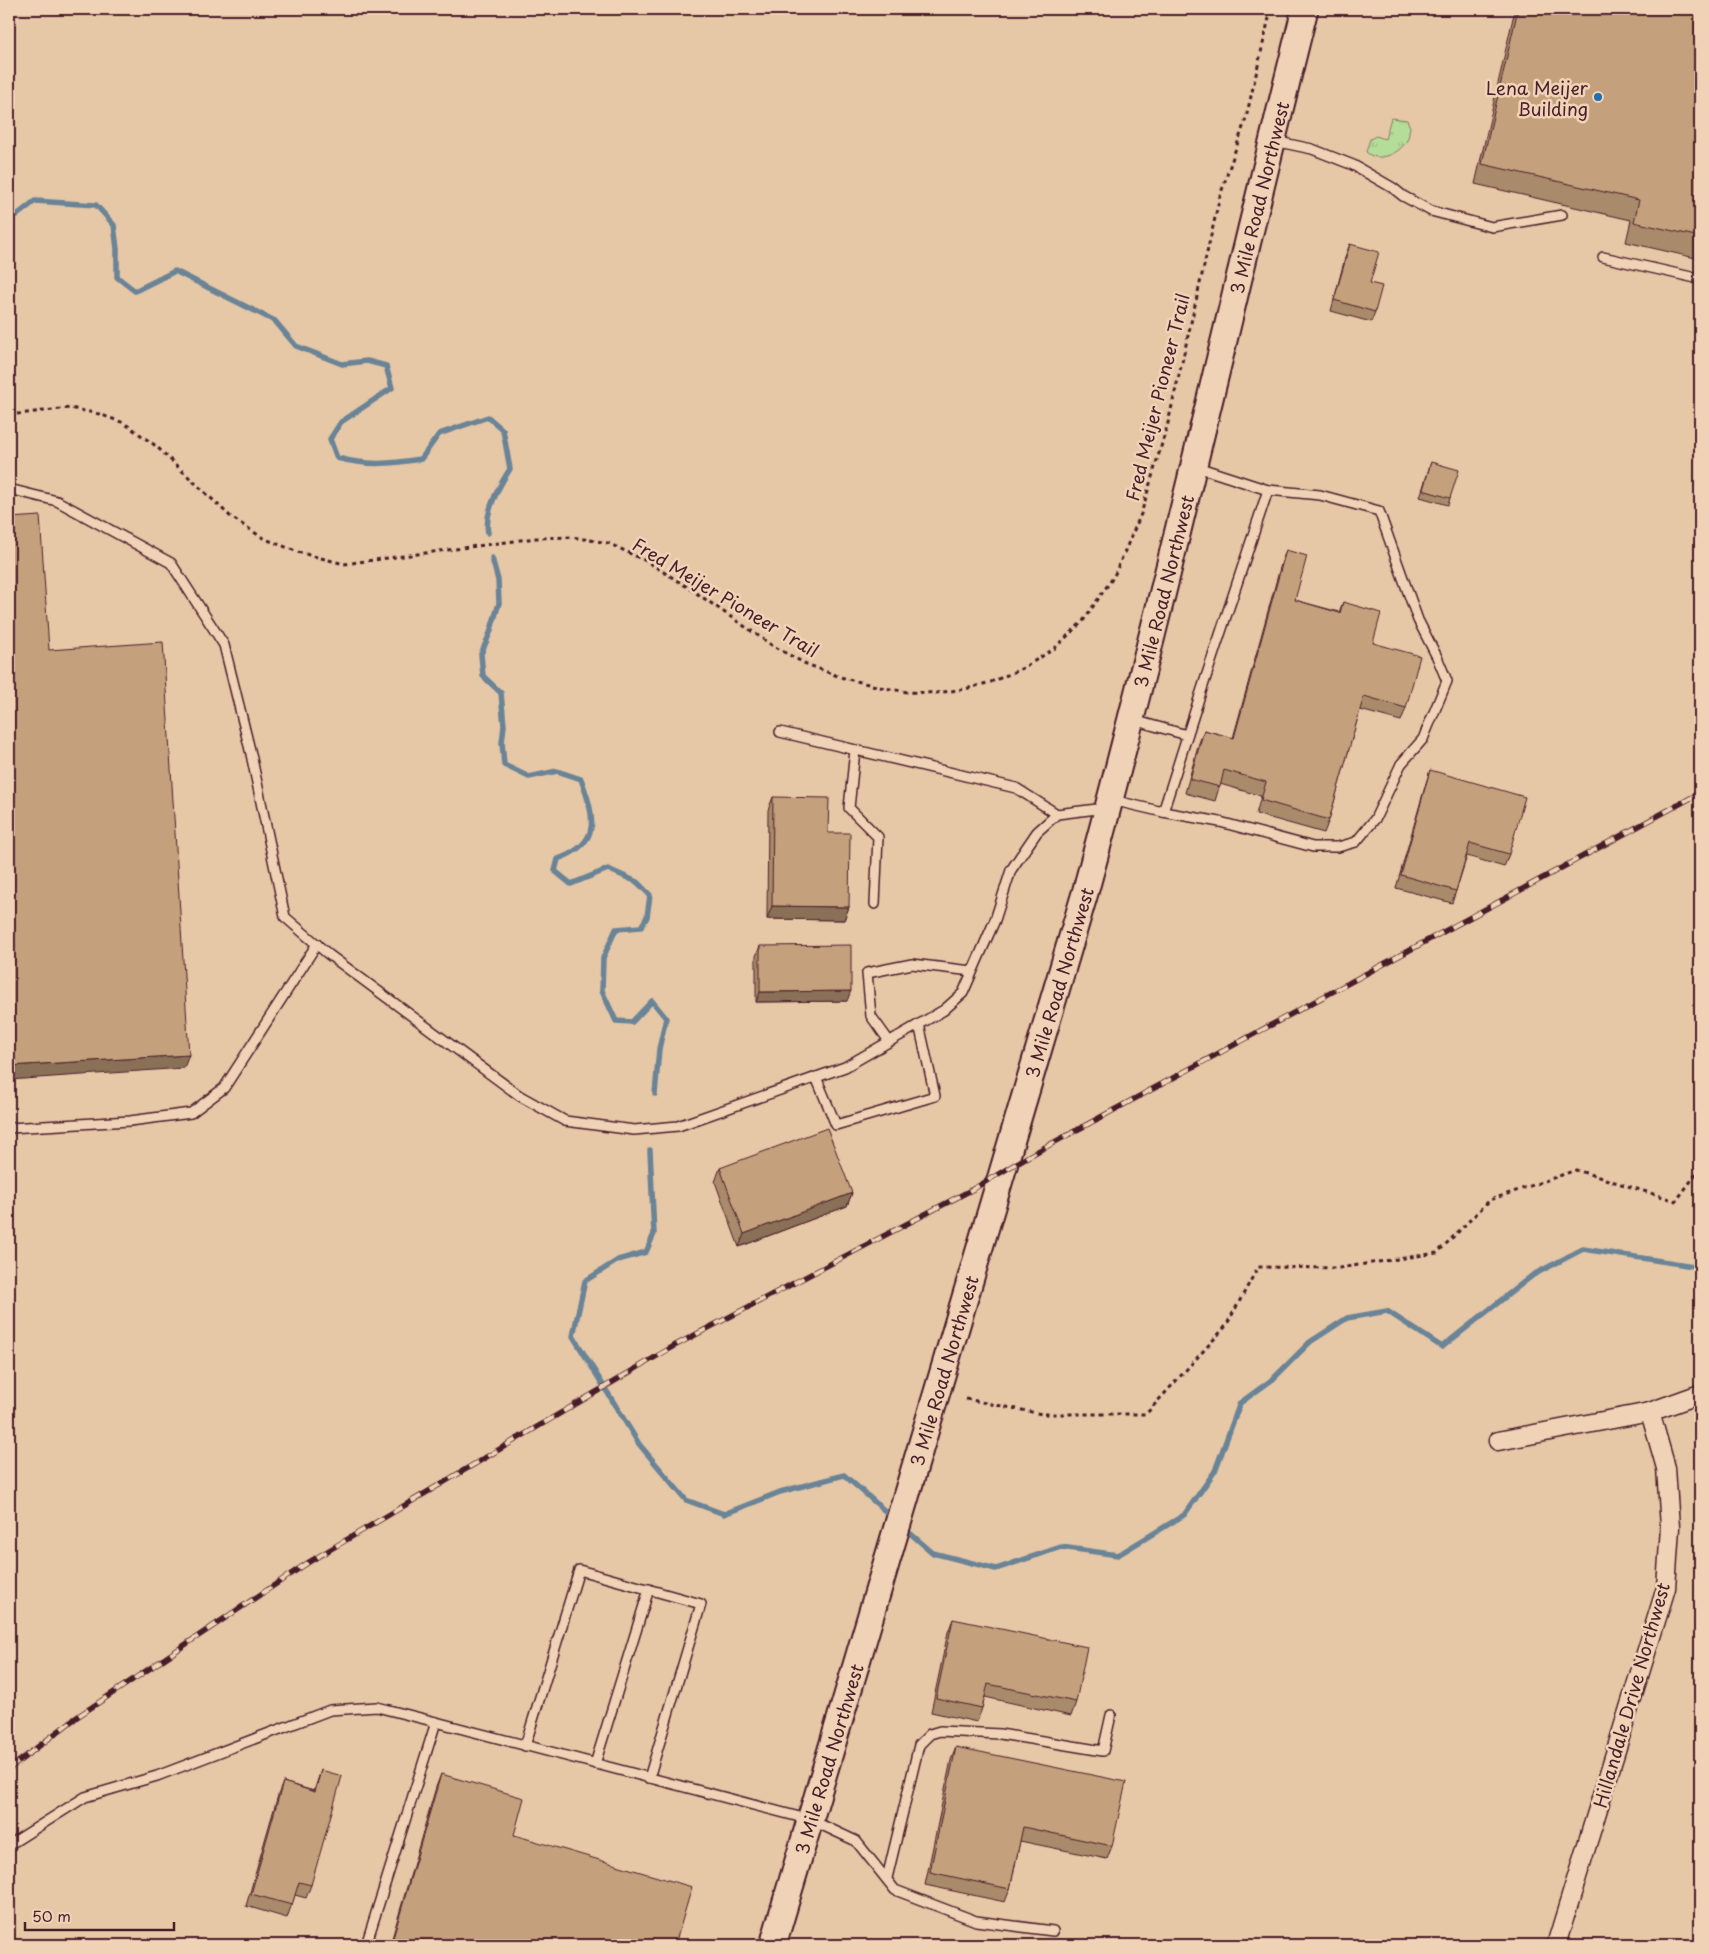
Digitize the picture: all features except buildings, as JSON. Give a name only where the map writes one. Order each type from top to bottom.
[{"type":"main road","name":"3 Mile Road Northwest","points":[[773,1945],[918,1460],[1019,1110],[1085,893],[1194,466],[1305,9]]},
{"type":"street","points":[[1498,1441],[1650,1412],[1700,1394]]},
{"type":"street","name":"Hillandale Drive Northwest","points":[[1556,1945],[1666,1588],[1670,1528],[1666,1468],[1650,1412]]},
{"type":"lane","points":[[1272,140],[1312,149],[1353,165],[1431,211],[1492,227],[1562,215]]},
{"type":"lane","points":[[1602,257],[1700,279]]},
{"type":"lane","points":[[9,490],[57,501],[170,563],[224,645],[251,754],[285,917],[317,944],[520,1096],[565,1122],[634,1130],[678,1126],[845,1067],[944,1010],[963,993],[995,920],[1012,870],[1037,832],[1057,814],[1109,804],[1220,822],[1313,847],[1338,847],[1356,842],[1375,819],[1401,764],[1424,739],[1448,681],[1418,620],[1379,511],[1320,495],[1268,490],[1194,466]]},
{"type":"lane","points":[[1163,812],[1268,490]]},
{"type":"lane","points":[[1130,719],[1187,735]]},
{"type":"lane","points":[[780,732],[1016,788],[1057,814]]},
{"type":"lane","points":[[855,750],[849,808],[878,837],[875,904]]},
{"type":"lane","points":[[9,1128],[130,1121],[191,1114],[224,1088],[317,944]]},
{"type":"lane","points":[[889,1042],[871,1016],[867,973],[912,964],[972,971]]},
{"type":"lane","points":[[816,1077],[836,1125],[935,1096],[920,1024]]},
{"type":"lane","points":[[525,1746],[579,1570],[701,1604],[649,1778]]},
{"type":"lane","points":[[595,1764],[649,1589]]},
{"type":"lane","points":[[9,1845],[85,1797],[157,1776],[330,1710],[377,1708],[811,1820],[856,1841],[895,1890],[976,1921],[1053,1931]]},
{"type":"lane","points":[[887,1878],[919,1745],[930,1734],[940,1731],[1000,1734],[1103,1752],[1112,1715]]},
{"type":"lane","points":[[366,1945],[436,1722]]},
{"type":"path","name":"Fred Meijer Pioneer Trail","points":[[9,415],[70,408],[99,414],[124,423],[156,446],[231,517],[263,538],[298,552],[344,564],[536,538],[582,538],[608,543],[646,561],[689,588],[772,646],[804,663],[840,677],[880,688],[927,692],[965,689],[991,682],[1023,668],[1054,650],[1083,620],[1114,576],[1141,514],[1168,423],[1220,196],[1246,118],[1271,9]]},
{"type":"path","points":[[966,1399],[1042,1414],[1146,1414],[1226,1326],[1258,1267],[1339,1268],[1437,1253],[1490,1200],[1576,1170],[1676,1201],[1700,1169]]},
{"type":"green space","points":[[1391,118],[1407,120],[1410,127],[1407,140],[1402,147],[1393,154],[1382,157],[1376,157],[1366,152],[1370,139],[1376,136],[1385,139]]},
{"type":"waterway","points":[[9,209],[17,215],[35,201],[96,205],[114,225],[117,249],[117,277],[135,291],[175,271],[275,321],[296,346],[342,364],[367,361],[386,366],[392,388],[341,422],[330,439],[337,458],[379,463],[421,459],[439,434],[488,417],[503,430],[510,469],[497,491],[490,508],[487,525],[488,533]]},
{"type":"waterway","points":[[492,558],[498,580],[499,603],[481,654],[483,676],[501,693],[504,726],[502,742],[504,765],[529,777],[557,771],[581,779],[589,804],[591,826],[588,836],[582,845],[558,859],[555,871],[571,884],[608,869],[637,882],[650,895],[647,917],[641,927],[616,929],[603,958],[602,991],[616,1021],[632,1022],[652,1001],[666,1018],[659,1049],[655,1094]]},
{"type":"waterway","points":[[650,1150],[654,1234],[646,1252],[618,1260],[585,1281],[573,1336],[639,1444],[686,1500],[724,1514],[780,1492],[844,1475],[893,1518]]},
{"type":"waterway","points":[[904,1528],[933,1553],[996,1569],[1061,1547],[1118,1555],[1184,1515],[1215,1471],[1240,1403],[1273,1379],[1310,1342],[1347,1318],[1387,1311],[1442,1347],[1533,1275],[1583,1249],[1700,1267]]},
{"type":"railway","points":[[9,1769],[77,1717],[309,1562],[674,1346],[975,1188],[1027,1157],[1700,793]]},
{"type":"place","name":"Lena Meijer Building","points":[[1598,97]]}]
